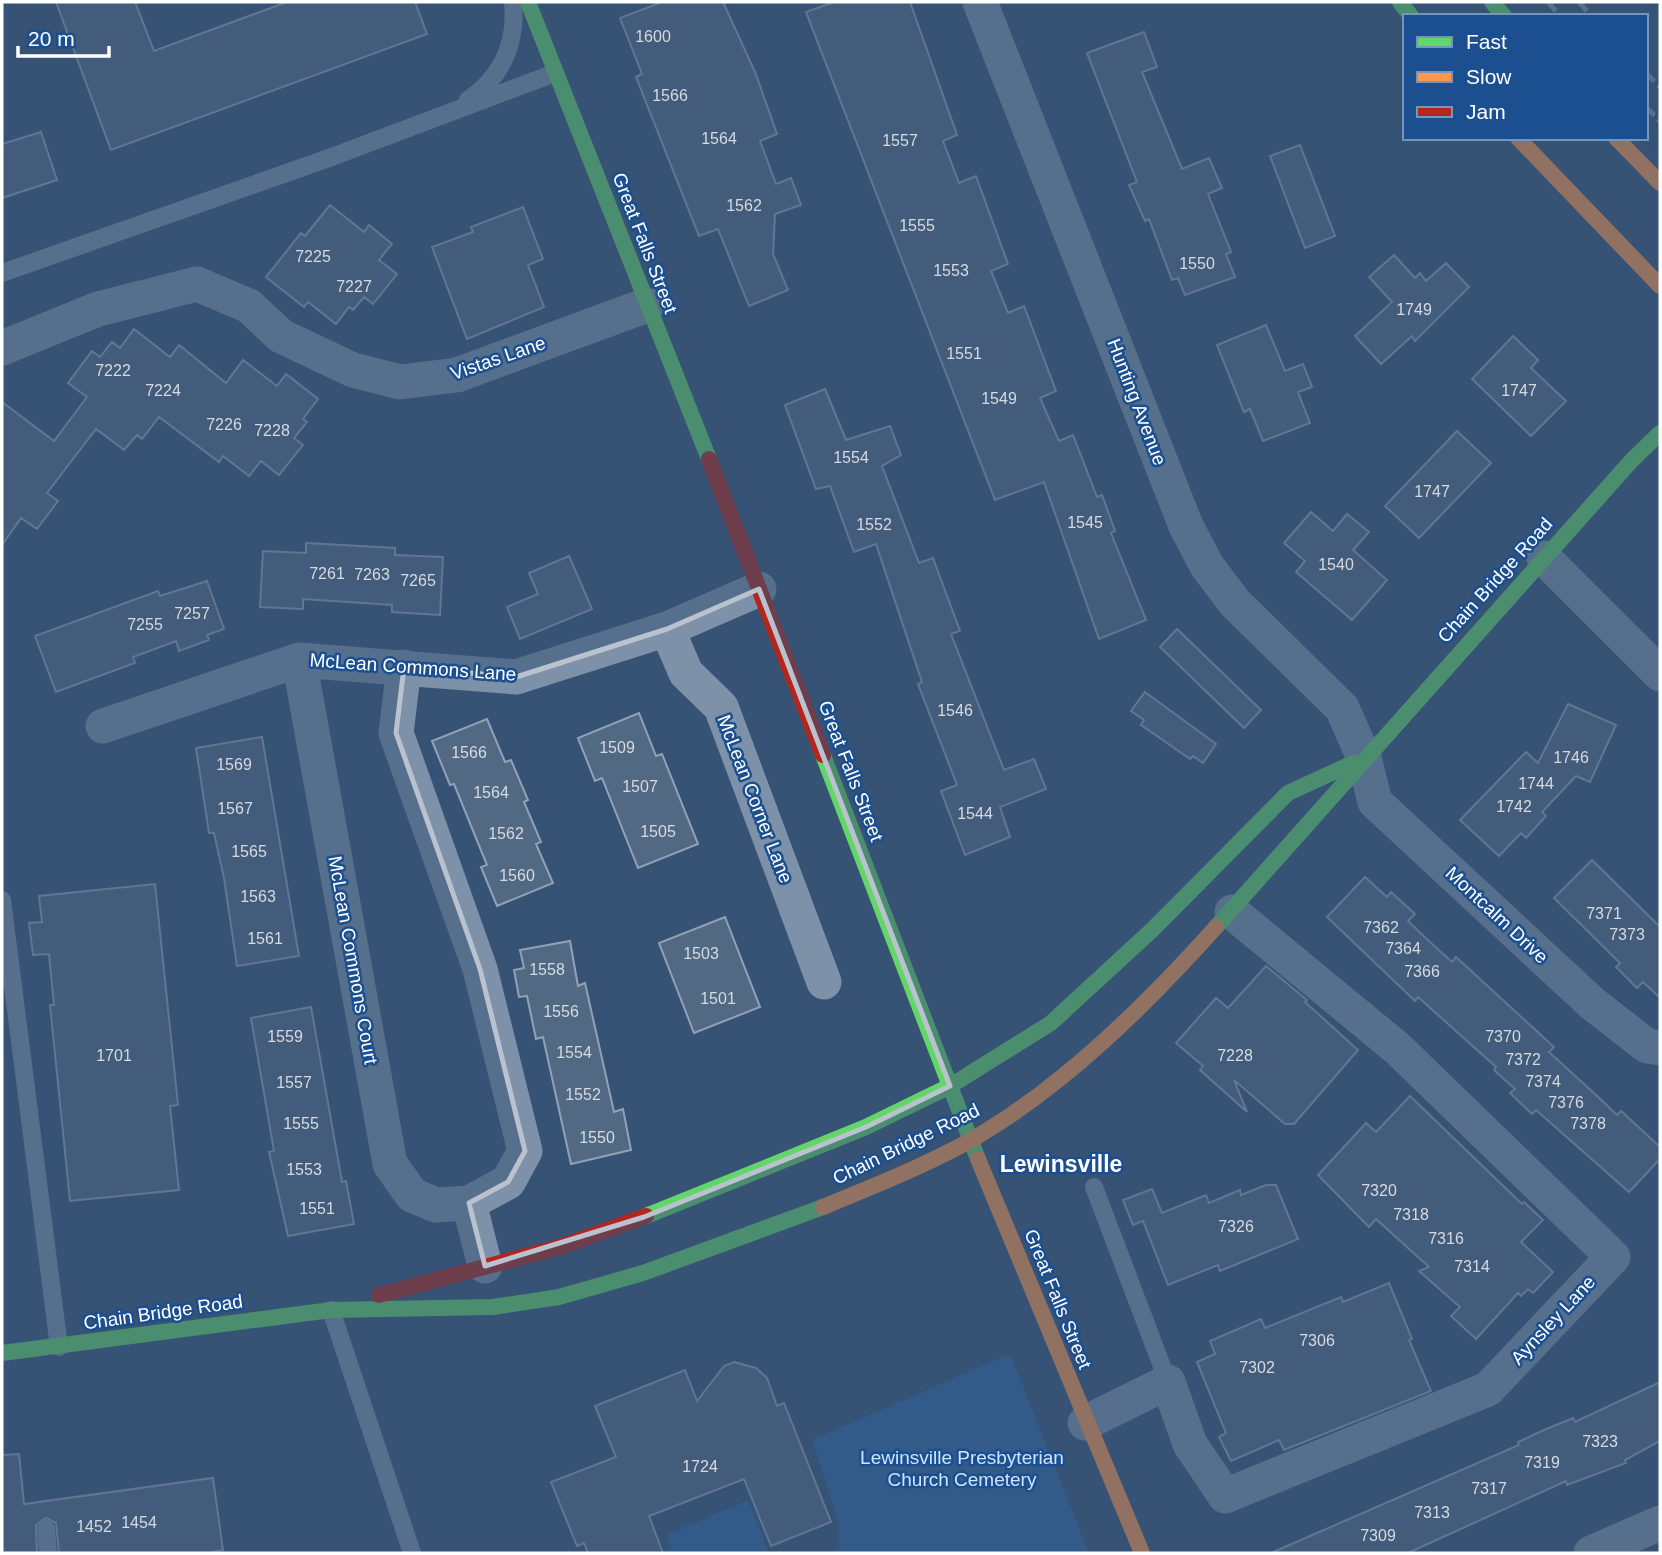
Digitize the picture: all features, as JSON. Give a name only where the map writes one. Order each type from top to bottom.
[{"type":"main road","name":"Great Falls Street","points":[[528,2],[760,589],[950,1086],[1085,1423],[1142,1553]]},
{"type":"main road","points":[[1520,140],[1660,286]]},
{"type":"main road","points":[[1618,140],[1660,183]]},
{"type":"main road","name":"Chain Bridge Road","points":[[2,1353],[331,1310],[493,1307],[559,1297],[643,1273],[811,1211],[898,1176],[972,1139],[1021,1108],[1102,1041],[1232,912],[1364,758],[1660,433]]},
{"type":"main road","name":"Chain Bridge Road","points":[[331,1310],[560,1247],[643,1217],[866,1127],[950,1086],[1051,1023],[1152,930],[1288,793],[1364,758]]},
{"type":"street","name":"Hunting Avenue","points":[[980,2],[1186,526],[1207,566],[1236,603],[1342,708],[1364,758]]},
{"type":"street","name":"Vistas Lane","points":[[2,348],[99,309],[197,284],[249,306],[281,337],[353,370],[400,382],[457,375],[647,305]]},
{"type":"street","points":[[1544,558],[1660,674]]},
{"type":"street","name":"McLean Commons Lane","points":[[103,726],[299,660],[516,677],[667,629],[760,589]]},
{"type":"street","name":"McLean Corner Lane","points":[[667,629],[686,673],[721,707],[824,982]]},
{"type":"street","name":"McLean Commons Court","points":[[299,660],[390,1164],[412,1195],[436,1205],[469,1203],[508,1182],[525,1151],[480,968],[396,733],[404,667]]},
{"type":"street","name":"Montcalm Drive","points":[[1364,758],[1375,802],[1593,1004],[1647,1046],[1660,1048]]},
{"type":"street","name":"Aynsley Lane","points":[[1168,1382],[1190,1444],[1225,1496],[1488,1389],[1613,1257],[1397,1048],[1232,912]]},
{"type":"street","points":[[469,1203],[485,1266]]},
{"type":"street","points":[[1085,1423],[1168,1382]]},
{"type":"street","points":[[1591,1553],[1660,1522]]},
{"type":"lane","points":[[451,112],[489,84],[503,64],[512,41],[513,2]]},
{"type":"lane","points":[[2,273],[555,73]]},
{"type":"lane","points":[[2,900],[59,1347]]},
{"type":"lane","points":[[1094,1187],[1168,1382]]},
{"type":"lane","points":[[331,1310],[412,1553]]},
{"type":"lane","points":[[46,1529],[48,1553]]},
{"type":"highlighted area","points":[[759,589],[950,1086],[866,1127],[644,1217],[485,1266],[469,1203],[508,1182],[525,1151],[480,969],[396,733],[404,667],[516,677],[667,629]]},
{"type":"green space","name":"Lewinsville Presbyterian Church Cemetery","points":[[1010,1354],[1089,1553],[826,1553],[839,1548],[839,1524],[812,1440]]},
{"type":"green space","points":[[748,1500],[769,1553],[657,1553],[671,1548],[666,1535]]},
{"type":"building","points":[[56,2],[135,2],[154,51],[287,2],[415,2],[427,34],[111,150]]},
{"type":"building","points":[[662,2],[723,2],[755,72],[777,134],[760,141],[776,184],[791,178],[801,205],[775,214],[773,254],[788,290],[749,306],[718,229],[699,236],[636,77],[642,74],[620,18]]},
{"type":"building","points":[[834,2],[910,2],[957,135],[943,141],[959,183],[976,176],[1008,264],[991,271],[1008,313],[1024,306],[1056,391],[1040,398],[1059,441],[1073,435],[1097,497],[1102,495],[1115,531],[1111,533],[1146,620],[1099,639],[1044,482],[995,500],[806,12]]},
{"type":"building","points":[[1144,32],[1157,67],[1142,72],[1182,169],[1209,158],[1222,188],[1208,194],[1231,252],[1226,254],[1235,277],[1185,295],[1178,278],[1172,280],[1149,219],[1145,221],[1129,185],[1137,182],[1087,53]]},
{"type":"building","points":[[41,132],[57,180],[2,198],[2,144]]},
{"type":"building","points":[[1300,145],[1335,236],[1305,248],[1270,156]]},
{"type":"building","points":[[330,205],[364,232],[369,225],[392,244],[379,260],[397,274],[373,304],[364,297],[353,310],[349,307],[336,324],[308,302],[304,307],[266,277],[301,233],[305,236]]},
{"type":"building","points":[[523,207],[543,259],[528,265],[544,307],[467,339],[432,247],[473,232],[471,227]]},
{"type":"building","points":[[1394,255],[1415,278],[1420,273],[1426,281],[1446,263],[1469,287],[1415,341],[1412,336],[1381,364],[1355,336],[1392,302],[1369,277]]},
{"type":"building","points":[[1266,325],[1285,371],[1303,364],[1312,387],[1298,392],[1310,423],[1263,441],[1250,409],[1244,412],[1217,345]]},
{"type":"building","points":[[134,329],[170,357],[179,345],[226,383],[243,360],[277,386],[286,374],[318,399],[303,419],[307,422],[294,438],[303,445],[279,475],[261,461],[249,476],[223,456],[219,462],[159,417],[142,439],[137,435],[124,450],[96,429],[47,493],[58,501],[37,529],[21,518],[2,545],[2,402],[54,441],[87,397],[68,383],[92,351],[100,357],[112,342],[120,348]]},
{"type":"building","points":[[1513,336],[1538,360],[1531,368],[1566,401],[1531,436],[1472,379]]},
{"type":"building","points":[[825,389],[846,440],[890,426],[901,455],[882,466],[919,563],[933,558],[960,631],[951,634],[1004,770],[1034,759],[1046,789],[1000,807],[1010,837],[965,855],[941,791],[957,785],[918,684],[922,682],[876,544],[854,552],[830,486],[816,489],[785,405]]},
{"type":"building","points":[[1457,431],[1491,463],[1419,538],[1385,506]]},
{"type":"building","points":[[1311,512],[1333,531],[1347,514],[1369,532],[1353,550],[1387,580],[1352,620],[1296,572],[1305,561],[1284,543]]},
{"type":"building","points":[[306,543],[395,548],[395,555],[443,557],[440,615],[392,612],[392,605],[303,599],[303,609],[260,607],[263,551],[306,553]]},
{"type":"building","points":[[569,556],[592,609],[520,639],[507,607],[538,594],[529,573]]},
{"type":"building","points":[[207,581],[224,629],[207,635],[209,640],[179,651],[176,641],[133,657],[135,663],[56,692],[35,636],[158,591],[160,596]]},
{"type":"building","points":[[1177,629],[1261,710],[1244,728],[1160,647]]},
{"type":"building","points":[[1145,692],[1216,744],[1203,763],[1193,756],[1190,759],[1141,725],[1144,720],[1131,711]]},
{"type":"building","points":[[1568,704],[1616,725],[1590,782],[1576,776],[1542,812],[1546,816],[1526,838],[1521,833],[1499,856],[1460,820],[1526,752],[1538,763]]},
{"type":"building","points":[[639,713],[656,756],[662,754],[698,844],[638,868],[602,778],[595,781],[578,738]]},
{"type":"building","points":[[487,719],[505,762],[511,760],[528,800],[524,802],[541,842],[536,844],[553,883],[497,906],[481,867],[487,865],[454,784],[450,785],[432,741]]},
{"type":"building","points":[[262,737],[299,956],[237,966],[224,878],[214,833],[209,833],[196,748]]},
{"type":"building","points":[[1592,860],[1660,927],[1660,998],[1643,982],[1637,988],[1616,967],[1620,963],[1554,898]]},
{"type":"building","points":[[1365,877],[1387,897],[1391,892],[1415,914],[1408,921],[1430,942],[1452,962],[1456,957],[1554,1047],[1549,1052],[1617,1115],[1621,1111],[1660,1147],[1660,1159],[1629,1192],[1536,1110],[1532,1114],[1510,1093],[1515,1089],[1494,1070],[1496,1067],[1418,997],[1415,1001],[1327,917]]},
{"type":"building","points":[[155,884],[178,1105],[170,1106],[179,1190],[70,1201],[50,1005],[54,1005],[49,954],[33,955],[29,923],[42,922],[39,896]]},
{"type":"building","points":[[725,917],[760,1007],[694,1033],[659,943]]},
{"type":"building","points":[[570,941],[578,986],[585,983],[614,1112],[623,1109],[631,1150],[571,1164],[543,1037],[536,1039],[527,996],[519,997],[514,970],[524,968],[520,950]]},
{"type":"building","points":[[1266,966],[1307,1000],[1305,1002],[1358,1050],[1294,1124],[1285,1124],[1234,1080],[1247,1112],[1200,1070],[1203,1066],[1176,1043],[1216,998],[1228,1008]]},
{"type":"building","points":[[311,1007],[342,1182],[346,1181],[354,1224],[288,1236],[269,1152],[274,1151],[251,1018]]},
{"type":"building","points":[[1410,1096],[1522,1204],[1524,1202],[1543,1220],[1521,1242],[1553,1272],[1533,1293],[1528,1289],[1521,1296],[1518,1293],[1476,1339],[1451,1316],[1460,1307],[1419,1271],[1429,1267],[1376,1219],[1369,1227],[1318,1175],[1366,1123],[1376,1132]]},
{"type":"building","points":[[1266,1185],[1276,1185],[1298,1239],[1220,1271],[1218,1265],[1168,1285],[1143,1221],[1133,1225],[1123,1200],[1152,1189],[1162,1213],[1206,1195],[1209,1203],[1240,1190],[1241,1195]]},
{"type":"building","points":[[1389,1283],[1431,1391],[1284,1450],[1279,1440],[1231,1461],[1219,1437],[1226,1433],[1197,1362],[1215,1354],[1210,1341],[1261,1319],[1265,1328],[1341,1297],[1343,1302]]},
{"type":"building","points":[[734,1362],[756,1368],[767,1378],[777,1406],[784,1403],[831,1522],[771,1546],[744,1479],[649,1516],[663,1553],[588,1553],[584,1543],[577,1546],[551,1482],[616,1457],[595,1406],[685,1370],[697,1401],[724,1366]]},
{"type":"building","points":[[1660,1382],[1660,1441],[1625,1460],[1626,1463],[1567,1485],[1566,1481],[1408,1553],[1271,1553],[1519,1445],[1518,1442],[1544,1430],[1573,1418],[1575,1422]]},
{"type":"building","points":[[19,1454],[24,1504],[213,1478],[223,1550],[208,1553],[59,1553],[56,1523],[46,1518],[36,1525],[37,1553],[2,1553],[2,1455]]},
{"type":"railway","points":[[1548,2],[1558,14]]},
{"type":"railway","points":[[1579,2],[1589,14]]},
{"type":"railway","points":[[1648,75],[1660,87]]},
{"type":"railway","points":[[1648,109],[1660,121]]},
{"type":"traffic: fast","points":[[528,2],[709,459]]},
{"type":"traffic: fast","points":[[1400,2],[1409,14]]},
{"type":"traffic: fast","points":[[1492,2],[1502,14]]},
{"type":"traffic: fast","points":[[1216,927],[1632,460],[1660,433]]},
{"type":"traffic: fast","points":[[823,755],[978,1159]]},
{"type":"traffic: fast","points":[[646,1216],[866,1127],[950,1086],[1051,1023],[1152,930],[1288,793],[1353,763]]},
{"type":"traffic: fast","points":[[2,1353],[331,1310],[493,1307],[559,1297],[643,1273],[823,1207]]},
{"type":"traffic: slow","points":[[1520,140],[1660,286]]},
{"type":"traffic: slow","points":[[1618,140],[1660,183]]},
{"type":"traffic: slow","points":[[823,1207],[936,1158],[1007,1118],[1102,1042],[1161,986],[1216,927]]},
{"type":"traffic: slow","points":[[978,1159],[1142,1553]]},
{"type":"traffic: jam","points":[[709,459],[823,755]]},
{"type":"traffic: jam","points":[[379,1295],[560,1247],[646,1216]]},
{"type":"district","name":"Lewinsville","points":[[1061,1164]]}]
